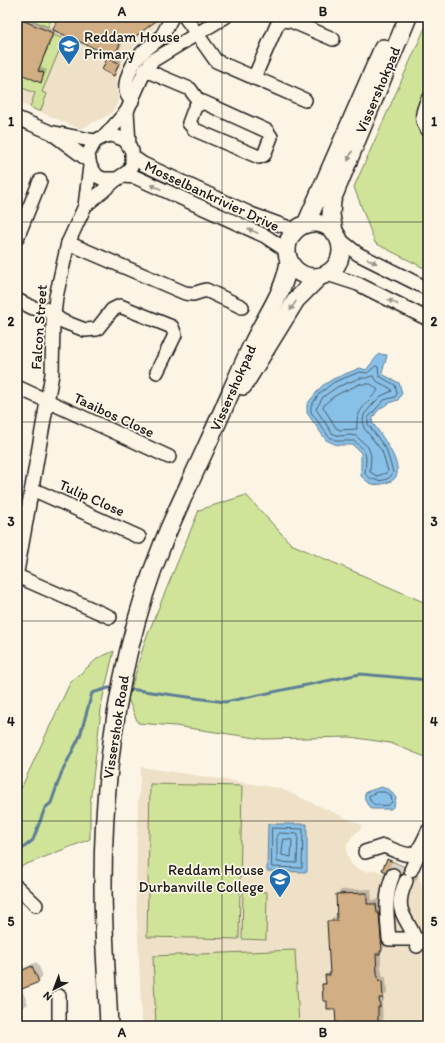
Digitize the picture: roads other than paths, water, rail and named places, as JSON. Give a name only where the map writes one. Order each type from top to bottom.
[{"type":"main road","name":"Vissershokpad","points":[[300,227],[397,17]]},
{"type":"main road","name":"Vissershokpad","points":[[336,235],[331,215],[332,200],[408,17]]},
{"type":"main road","points":[[315,223],[323,224],[336,235],[341,253],[339,261],[334,269],[323,276],[310,278],[301,274],[294,269],[287,256],[287,243],[300,227],[315,223]]},
{"type":"main road","name":"Vissershokpad","points":[[208,442],[252,344],[282,288],[287,274],[287,256]]},
{"type":"main road","name":"Vissershokpad","points":[[208,442],[296,300],[323,276]]},
{"type":"main road","name":"Vissershok Road","points":[[109,1026],[103,886],[105,812],[115,711],[136,624],[158,555],[208,442]]},
{"type":"street","points":[[17,118],[50,132],[89,163],[97,176],[103,179],[120,178],[129,171],[131,151],[129,106],[126,88],[132,66],[140,54],[162,36],[172,17]]},
{"type":"street","points":[[185,17],[213,59],[304,100]]},
{"type":"street","points":[[89,163],[90,148],[129,106],[145,70],[156,57],[225,17]]},
{"type":"street","points":[[254,78],[277,25],[282,20],[291,21],[333,39]]},
{"type":"street","points":[[145,70],[190,88],[200,103]]},
{"type":"street","points":[[428,99],[422,117],[428,130]]},
{"type":"street","points":[[203,102],[267,131],[271,137],[264,155],[259,157],[195,130],[189,123],[195,107],[200,103],[203,102]]},
{"type":"street","points":[[50,132],[100,138],[119,137],[131,151]]},
{"type":"street","name":"Mosselbankrivier Drive","points":[[131,151],[143,164],[216,198],[300,227]]},
{"type":"street","name":"Falcon Street","points":[[17,572],[53,365],[53,315],[58,282],[68,243],[85,206],[89,163]]},
{"type":"street","name":"Mosselbankrivier Drive","points":[[120,178],[136,177],[265,236],[287,256]]},
{"type":"street","name":"Falcon Street","points":[[85,206],[120,178]]},
{"type":"street","points":[[17,238],[40,181]]},
{"type":"street","points":[[336,235],[358,254],[428,289]]},
{"type":"street","points":[[68,243],[185,293],[193,294],[206,290],[242,307]]},
{"type":"street","points":[[323,276],[358,284],[428,319]]},
{"type":"street","points":[[17,300],[33,308],[45,309],[62,321],[85,330],[92,331],[102,324],[112,310],[120,306],[172,327],[175,335],[157,372]]},
{"type":"street","name":"Taaibos Close","points":[[17,388],[47,400],[66,411],[169,457]]},
{"type":"street","name":"Tulip Close","points":[[32,489],[139,537]]},
{"type":"street","points":[[17,576],[110,616]]},
{"type":"street","points":[[393,893],[408,876],[428,831]]},
{"type":"street","points":[[365,852],[384,846],[398,865]]},
{"type":"street","points":[[393,893],[403,916],[420,943],[389,939],[393,893],[398,865],[420,848]]},
{"type":"street","points":[[17,887],[36,906]]},
{"type":"street","points":[[59,996],[59,1026]]},
{"type":"water","points":[[379,354],[387,355],[382,374],[399,383],[402,393],[398,400],[385,405],[375,414],[373,418],[372,422],[395,459],[397,467],[397,474],[393,480],[376,485],[368,482],[361,476],[361,453],[353,445],[337,445],[326,440],[307,413],[307,404],[322,386],[333,379],[360,368],[366,370]]},
{"type":"water","points":[[381,787],[390,790],[396,798],[394,806],[391,809],[371,809],[366,801],[365,794],[366,792]]},
{"type":"water","points":[[268,824],[307,824],[307,872],[267,871]]},
{"type":"waterway","points":[[129,689],[225,702],[360,674],[428,680]]},
{"type":"waterway","points":[[17,853],[33,840],[45,808],[51,803],[61,774],[80,736],[92,693],[112,687]]},
{"type":"tunnel","points":[[393,875],[398,864]]},
{"type":"place","name":"Reddam House Primary","points":[[69,66]]},
{"type":"place","name":"Reddam House Durbanville College","points":[[280,898]]}]
